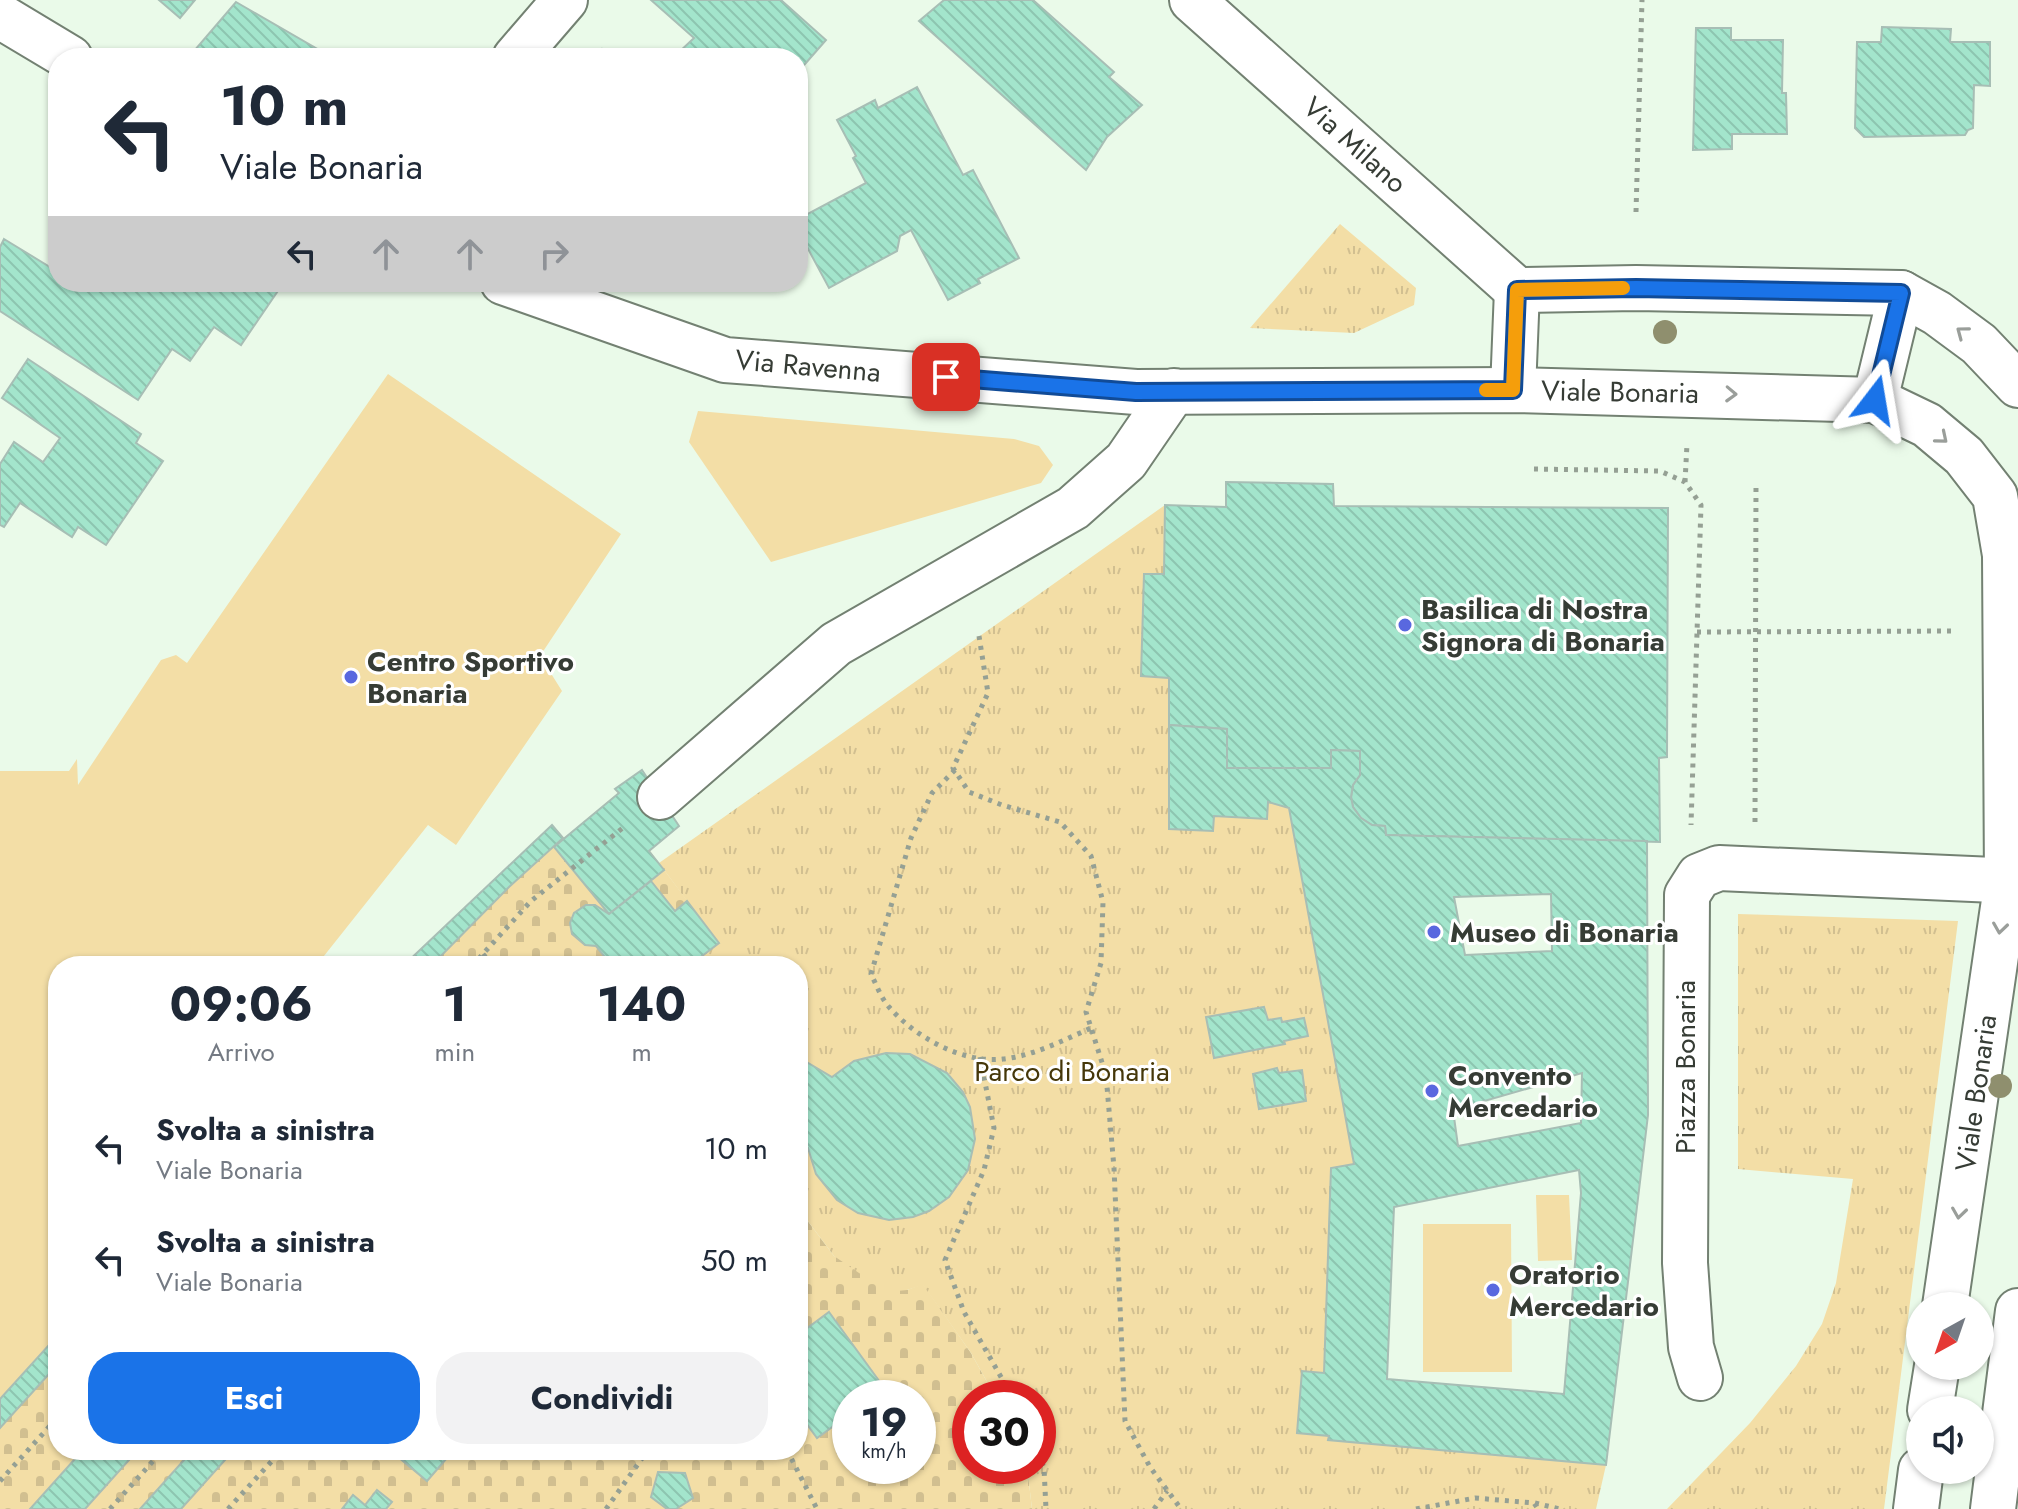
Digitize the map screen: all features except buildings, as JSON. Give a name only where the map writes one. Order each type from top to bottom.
[{"type":"street","points":[[524,48],[565,0]]},
{"type":"street","name":"Via Milano","points":[[1192,0],[1517,290]]},
{"type":"street","points":[[0,16],[53,48]]},
{"type":"street","points":[[1517,290],[1636,288],[1901,293],[1937,313],[1979,344],[2018,385]]},
{"type":"street","name":"Viale Bonaria","points":[[1517,290],[1513,390],[1875,400],[1927,425],[1964,456],[1995,496],[2005,555],[2013,881],[1947,1292]]},
{"type":"street","name":"Via Ravenna","points":[[531,292],[725,360],[1136,392],[1513,390]]},
{"type":"street","points":[[1875,400],[1901,293]]},
{"type":"street","points":[[660,797],[836,644],[1073,508],[1126,461],[1174,391]]},
{"type":"street","name":"Piazza Bonaria","points":[[1700,1378],[1691,1347],[1685,1263],[1687,895],[1699,876],[1719,868],[2013,881]]},
{"type":"street","points":[[1993,1509],[2018,1311]]},
{"type":"street","points":[[1916,1509],[1919,1484]]},
{"type":"path","points":[[1636,212],[1642,0]]},
{"type":"path","points":[[1685,482],[1688,443]]},
{"type":"path","points":[[1534,469],[1660,471],[1685,482],[1701,505],[1691,826]]},
{"type":"path","points":[[1755,827],[1756,483]]},
{"type":"path","points":[[1697,632],[1962,631]]},
{"type":"path","points":[[979,636],[988,693],[953,768],[969,792],[1060,822],[1091,856],[1103,902],[1101,963],[1086,1012],[1106,1075],[1114,1168],[1125,1421],[1181,1509]]},
{"type":"path","points":[[955,770],[932,793],[911,838],[871,974],[887,1005],[918,1033],[964,1055],[1003,1060],[1052,1046],[1091,1028]]},
{"type":"path","points":[[483,954],[531,901],[660,797]]},
{"type":"path","points":[[980,1057],[994,1128],[984,1170],[945,1260],[964,1312],[1003,1380]]},
{"type":"path","points":[[0,1481],[48,1428]]},
{"type":"path","points":[[110,1509],[154,1460]]},
{"type":"path","points":[[228,1509],[273,1460]]},
{"type":"path","points":[[606,1509],[641,1460]]},
{"type":"path","points":[[792,1460],[817,1509]]},
{"type":"path","points":[[1045,1484],[1046,1509]]},
{"type":"path","points":[[1154,1509],[1167,1491]]},
{"type":"path","points":[[1416,1509],[1475,1498],[1534,1503],[1560,1509]]},
{"type":"path","points":[[1534,1503],[1538,1509]]},
{"type":"green space","points":[[1340,224],[1416,288],[1414,305],[1354,333],[1250,328]]},
{"type":"green space","name":"Centro Sportivo Bonaria","points":[[388,374],[621,534],[540,656],[562,691],[456,845],[428,825],[324,956],[48,956],[48,1346],[0,1399],[0,771],[69,771],[77,759],[78,785],[161,660],[176,655],[187,663]]},
{"type":"green space","points":[[698,411],[1014,439],[1039,446],[1053,465],[1041,483],[771,562],[689,442]]},
{"type":"green space","name":"Parco di Bonaria","points":[[1165,505],[1164,574],[1144,575],[1141,676],[1169,678],[1169,829],[1213,831],[1214,816],[1267,819],[1268,802],[1289,808],[1354,1164],[1331,1169],[1324,1373],[1302,1372],[1297,1433],[1329,1436],[1329,1440],[1606,1465],[1596,1509],[1032,1509],[1029,1484],[1056,1484],[1056,1380],[986,1380],[971,1353],[923,1285],[887,1292],[834,1256],[808,1221],[808,956],[702,956],[718,943],[659,863]]},
{"type":"green space","points":[[642,770],[679,826],[650,851],[719,943],[702,956],[414,956],[552,825],[564,838],[618,793],[615,789]]},
{"type":"green space","points":[[1738,914],[1958,921],[1911,1292],[1906,1292],[1906,1334],[1884,1509],[1667,1509],[1750,1423],[1796,1366],[1822,1324],[1836,1283],[1853,1179],[1738,1169]]},
{"type":"green space","points":[[1536,1195],[1569,1195],[1572,1260],[1538,1261]]},
{"type":"green space","points":[[808,1221],[834,1256],[907,1290],[923,1284],[986,1380],[952,1380],[952,1484],[1029,1484],[1032,1509],[0,1509],[0,1399],[48,1346],[48,1460],[808,1460]]},
{"type":"green space","points":[[1423,1224],[1511,1224],[1512,1372],[1423,1372]]},
{"type":"slow traffic","points":[[1486,390],[1513,390],[1517,290],[1623,288]]},
{"type":"place","name":"Basilica di Nostra Signora di Bonaria","points":[[1405,625]]},
{"type":"place","name":"Centro Sportivo Bonaria","points":[[351,677]]},
{"type":"place","name":"Museo di Bonaria","points":[[1434,932]]},
{"type":"place","name":"Convento Mercedario","points":[[1432,1091]]},
{"type":"place","name":"Oratorio Mercedario","points":[[1493,1290]]},
{"type":"route","points":[[946,377],[1136,392],[1513,390],[1517,290],[1636,288],[1901,293],[1875,400]]}]
